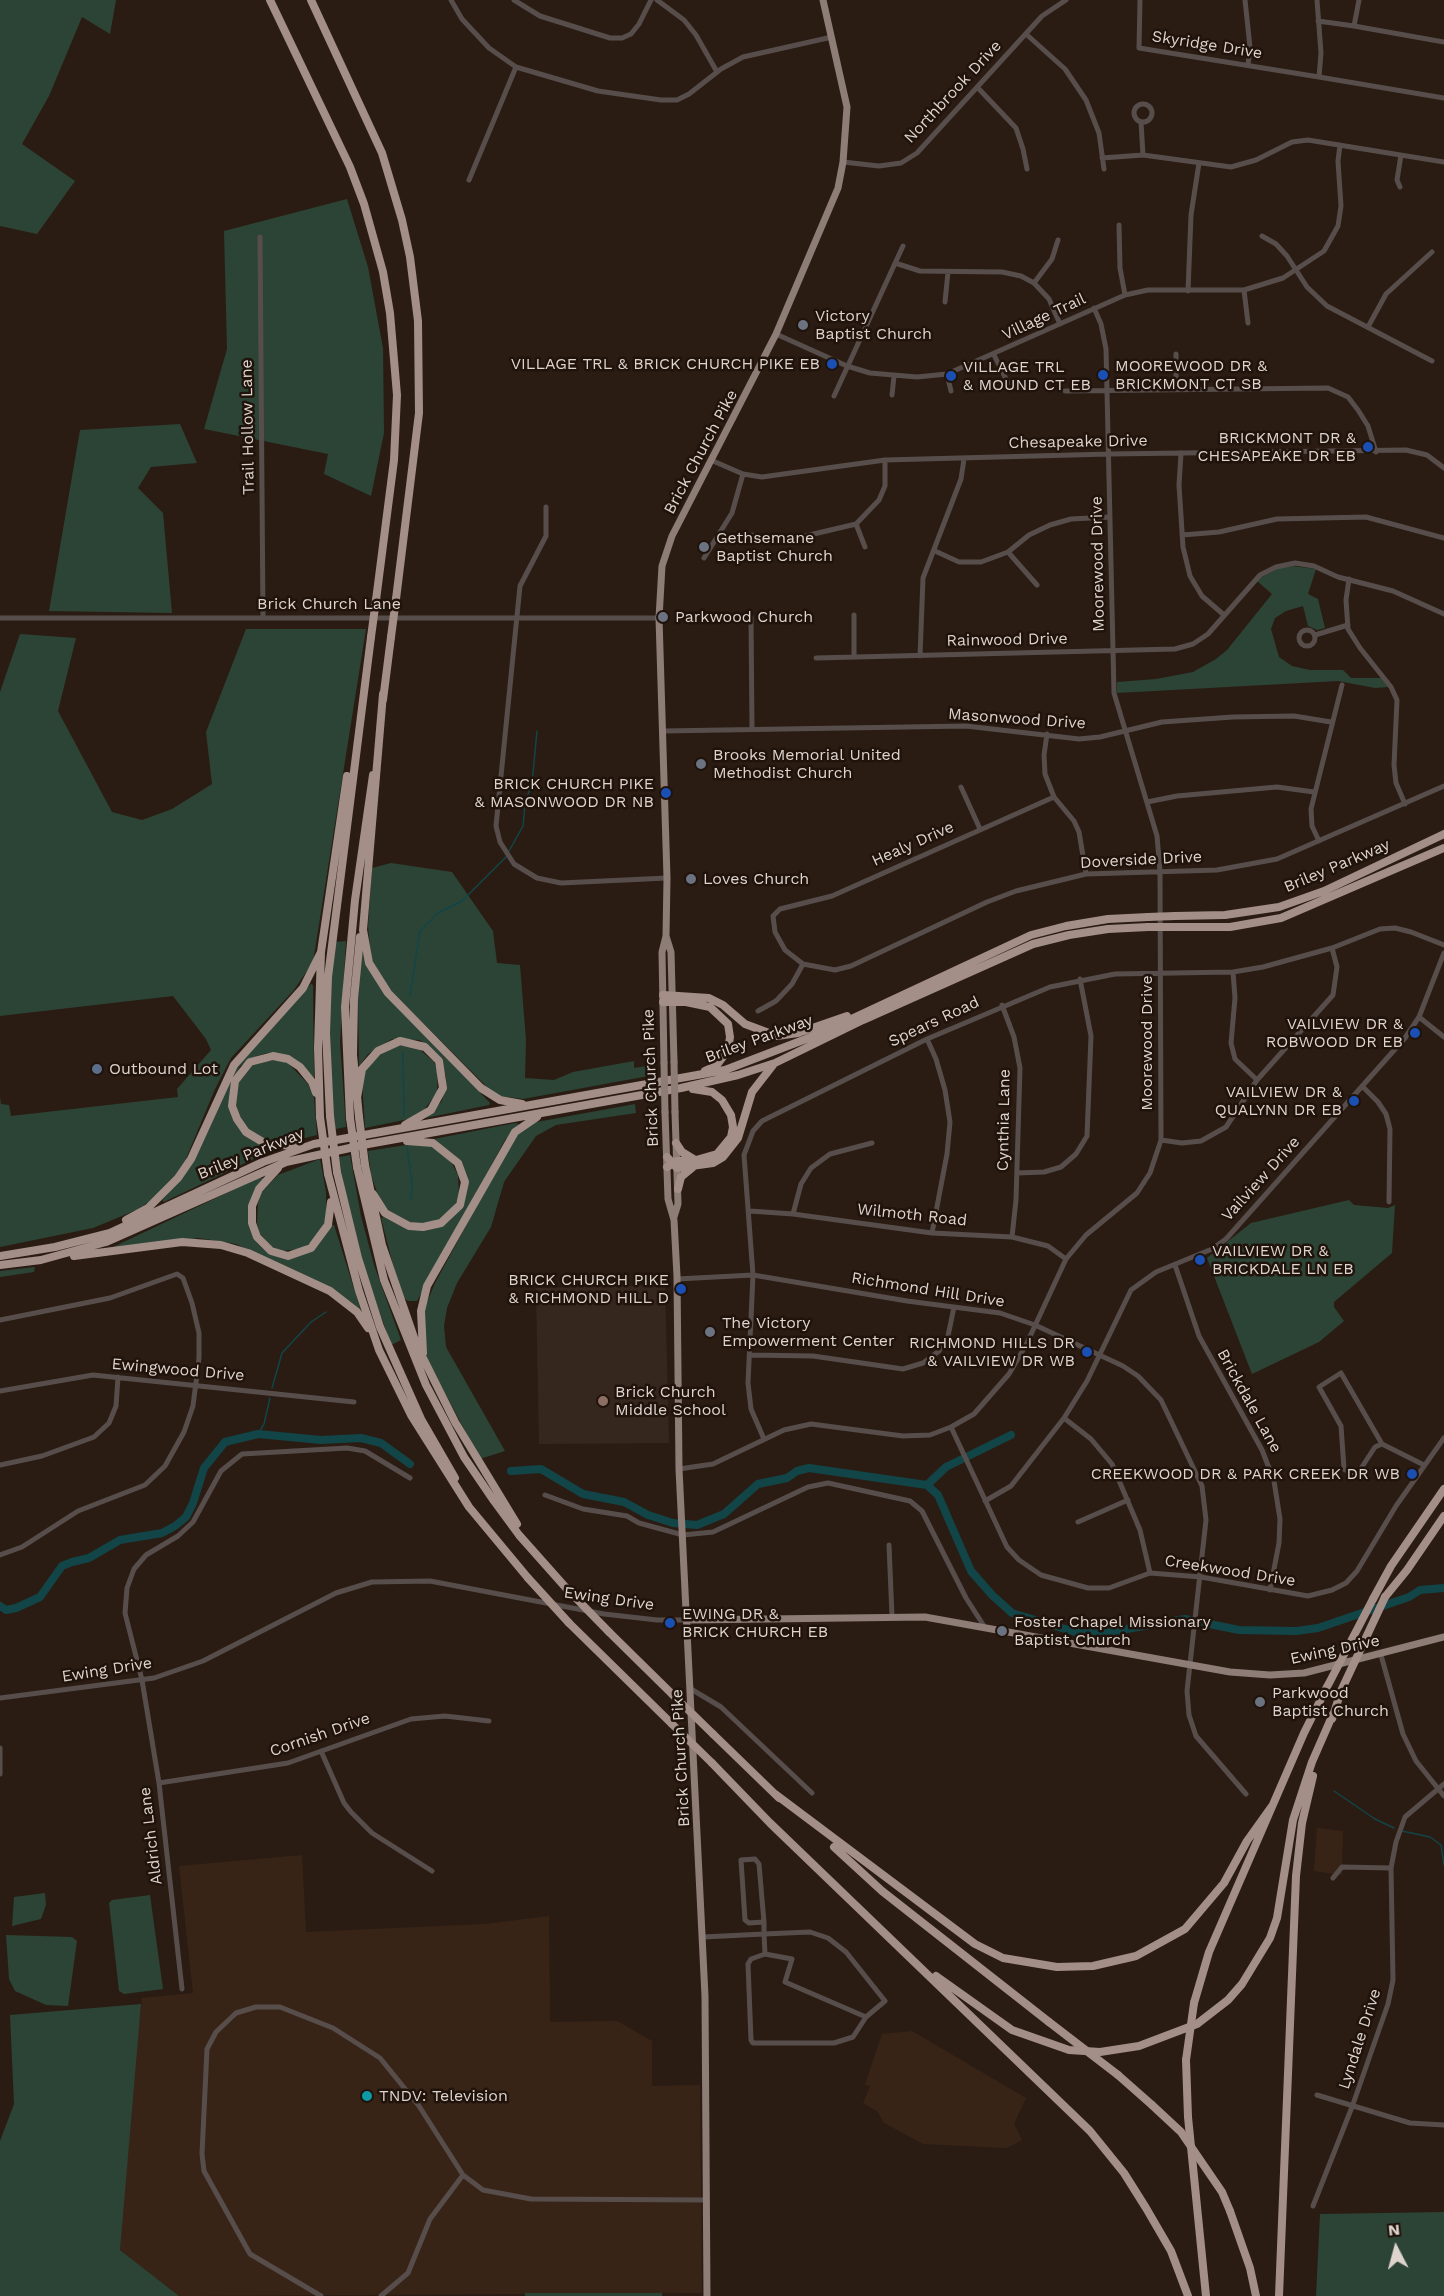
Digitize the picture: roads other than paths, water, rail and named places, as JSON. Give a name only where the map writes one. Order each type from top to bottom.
[{"type":"highway","points":[[270,0],[350,167],[364,204],[383,272],[394,359],[396,426],[328,977],[326,1033],[330,1116],[337,1172],[358,1258],[392,1355],[421,1419],[447,1465],[500,1543]]},
{"type":"highway","points":[[311,0],[382,153],[402,220],[410,257],[418,321],[419,413],[348,962],[346,1062],[361,1166],[384,1280],[426,1385],[464,1457],[513,1527],[567,1589],[712,1734],[882,1892],[1118,2075],[1182,2132],[1222,2192],[1250,2268],[1256,2296]]},
{"type":"highway","points":[[357,1098],[353,1055],[354,999],[381,742],[383,694]]},
{"type":"highway","points":[[361,711],[342,804],[321,952],[318,1012],[319,1104],[330,1186],[359,1291],[379,1350]]},
{"type":"highway","name":"Briley Parkway","points":[[0,1256],[55,1247],[110,1233],[263,1162],[314,1144],[641,1087],[734,1067],[819,1034],[1031,935],[1076,924],[1148,917],[1225,915],[1279,907],[1324,891],[1444,834]]},
{"type":"highway","name":"Briley Parkway","points":[[0,1265],[41,1260],[106,1242],[286,1162],[368,1144],[681,1088],[775,1063],[863,1020],[1033,945],[1079,933],[1148,927],[1230,927],[1281,918],[1444,848]]},
{"type":"highway","points":[[365,901],[363,941],[369,963],[380,984],[413,1020],[490,1096],[518,1104],[559,1101]]},
{"type":"highway","points":[[55,1247],[135,1216],[148,1208],[171,1187],[191,1159],[234,1065],[303,988],[321,952]]},
{"type":"highway","points":[[641,1087],[656,1081],[709,1070],[723,1059],[728,1050],[730,1030],[719,1013],[700,1004],[672,998]]},
{"type":"highway","points":[[663,999],[709,998],[723,1005],[745,1024],[777,1036],[798,1033],[890,1001]]},
{"type":"highway","points":[[354,1117],[362,1069],[378,1051],[388,1044],[412,1042],[425,1047],[439,1061],[443,1088],[431,1110],[416,1121],[380,1133]]},
{"type":"highway","points":[[314,1144],[283,1147],[259,1142],[246,1132],[237,1119],[232,1093],[237,1076],[244,1066],[257,1059],[273,1056],[288,1059],[304,1070],[312,1082],[319,1104]]},
{"type":"highway","points":[[672,1163],[713,1163],[731,1149],[740,1131],[752,1092],[775,1063]]},
{"type":"highway","points":[[678,1189],[681,1177],[694,1164],[717,1154],[727,1144],[733,1127],[731,1115],[722,1100],[712,1092],[681,1088]]},
{"type":"highway","points":[[424,1362],[421,1311],[428,1286],[515,1132],[527,1122],[550,1112]]},
{"type":"highway","points":[[361,1166],[380,1207],[393,1219],[409,1226],[432,1226],[447,1219],[460,1205],[465,1190],[463,1172],[458,1163],[433,1143],[423,1141],[368,1144]]},
{"type":"highway","points":[[676,1143],[694,1164]]},
{"type":"highway","points":[[286,1162],[264,1182],[252,1206],[252,1222],[257,1237],[271,1251],[282,1256],[296,1255],[315,1244],[330,1219],[330,1186]]},
{"type":"highway","points":[[367,1177],[390,1273],[424,1362],[472,1450],[542,1562]]},
{"type":"highway","points":[[41,1260],[182,1242],[210,1243],[233,1248],[277,1265],[341,1298],[366,1324],[434,1456],[469,1508],[528,1578],[569,1623],[770,1823],[1090,2131],[1124,2173],[1166,2242],[1188,2296]]},
{"type":"highway","points":[[1206,2296],[1188,2117],[1186,2060],[1194,2003],[1209,1952],[1327,1686],[1391,1566],[1444,1489]]},
{"type":"highway","points":[[1279,2296],[1298,1852],[1312,1777],[1341,1690],[1385,1597],[1407,1570],[1444,1516]]},
{"type":"highway","points":[[907,1954],[1001,2024],[1058,2047],[1081,2052],[1119,2050],[1159,2041],[1186,2030],[1228,2000],[1255,1967],[1270,1938],[1277,1918],[1293,1820],[1312,1762],[1333,1714]]},
{"type":"highway","points":[[775,1794],[975,1944],[1004,1958],[1057,1967],[1094,1966],[1136,1956],[1185,1929],[1224,1883],[1247,1841],[1272,1806]]},
{"type":"main road","name":"Brick Church Pike","points":[[707,2296],[703,1937],[679,1469],[677,1279],[674,1220],[678,1189],[665,1112],[662,952],[666,936],[667,878],[659,618],[662,566],[672,536],[713,461],[776,334],[838,188],[843,162],[847,107],[823,0]]},
{"type":"main road","name":"Brick Church Pike","points":[[666,936],[671,952],[676,1143],[668,1199],[674,1220]]},
{"type":"main road","name":"Ewing Drive","points":[[688,1620],[925,1617],[1230,1672],[1304,1673],[1381,1656],[1444,1637]]},
{"type":"street","points":[[451,0],[462,19],[489,48],[516,67],[581,87],[661,100],[677,100],[689,94],[717,72],[743,57],[832,37]]},
{"type":"street","points":[[514,0],[540,16],[610,38],[631,34],[639,24],[651,0]]},
{"type":"street","points":[[657,0],[684,20],[696,35],[717,72]]},
{"type":"street","name":"Northbrook Drive","points":[[843,162],[875,166],[901,163],[917,153],[1042,16],[1066,0]]},
{"type":"street","name":"Skyridge Drive","points":[[1140,0],[1139,48],[1444,98]]},
{"type":"street","points":[[1245,0],[1250,46],[1248,65]]},
{"type":"street","points":[[1317,0],[1321,53],[1319,77]]},
{"type":"street","points":[[1354,26],[1359,0]]},
{"type":"street","points":[[1318,21],[1444,42]]},
{"type":"street","points":[[1026,34],[1065,69],[1086,100],[1099,133],[1104,170]]},
{"type":"street","points":[[469,180],[516,67]]},
{"type":"street","points":[[978,88],[1016,128],[1027,169]]},
{"type":"street","points":[[1141,122],[1143,155]]},
{"type":"street","points":[[1102,158],[1143,155],[1221,167],[1244,165],[1276,148],[1308,140],[1444,162]]},
{"type":"street","name":"Village Trail","points":[[776,334],[847,366],[894,376],[917,377],[947,374],[1125,295],[1148,290],[1244,290],[1283,278],[1324,251],[1338,226],[1341,206],[1338,161],[1340,145]]},
{"type":"street","points":[[1400,187],[1397,180],[1401,156]]},
{"type":"street","points":[[1188,291],[1191,215],[1199,164]]},
{"type":"street","points":[[1119,225],[1120,268],[1125,295]]},
{"type":"street","points":[[1262,236],[1276,244],[1307,287],[1327,306],[1432,361]]},
{"type":"street","name":"Trail Hollow Lane","points":[[260,237],[263,617]]},
{"type":"street","points":[[1034,283],[1052,259],[1058,240]]},
{"type":"street","points":[[834,396],[903,246]]},
{"type":"street","points":[[1368,327],[1386,294],[1432,252]]},
{"type":"street","points":[[895,263],[920,271],[1002,272],[1034,283],[1048,299],[1060,324]]},
{"type":"street","points":[[945,302],[948,272]]},
{"type":"street","points":[[1244,290],[1248,322]]},
{"type":"street","name":"Moorewood Drive","points":[[679,1469],[713,1464],[784,1430],[811,1424],[903,1436],[930,1435],[951,1427],[974,1413],[1009,1374],[1066,1259],[1086,1235],[1137,1193],[1150,1173],[1161,1140],[1160,871],[1157,836],[1123,731],[1114,693],[1106,349],[1101,324],[1094,308]]},
{"type":"street","points":[[1176,354],[1176,388]]},
{"type":"street","points":[[994,355],[1008,383]]},
{"type":"street","points":[[947,374],[951,392]]},
{"type":"street","points":[[892,395],[894,376]]},
{"type":"street","points":[[1065,392],[1315,386],[1338,390],[1358,410],[1368,426],[1376,452]]},
{"type":"street","name":"Chesapeake Drive","points":[[713,461],[743,474],[762,477],[790,475],[885,460],[1109,454],[1418,452],[1444,468]]},
{"type":"street","points":[[1181,453],[1179,485],[1182,535],[1190,576],[1202,596],[1224,615]]},
{"type":"street","points":[[920,656],[923,578],[936,551],[961,479],[964,459]]},
{"type":"street","points":[[752,535],[770,541],[784,541],[856,524],[879,500],[885,486],[885,460]]},
{"type":"street","points":[[704,558],[732,513],[743,474]]},
{"type":"street","points":[[546,507],[546,536],[520,586],[496,826],[500,842],[514,864],[537,878],[561,883],[667,878]]},
{"type":"street","points":[[936,551],[959,562],[981,562],[1008,552],[1029,535],[1050,525],[1071,519],[1110,517]]},
{"type":"street","points":[[1182,535],[1219,532],[1277,519],[1366,517],[1444,538]]},
{"type":"street","points":[[856,524],[865,547]]},
{"type":"street","points":[[1008,552],[1037,585]]},
{"type":"street","name":"Rainwood Drive","points":[[816,658],[1175,649],[1193,644],[1208,634],[1260,575],[1276,567],[1295,563],[1314,566],[1349,579],[1393,591],[1444,614]]},
{"type":"street","points":[[1349,579],[1347,625],[1360,648],[1391,687],[1397,700],[1394,765],[1396,783],[1405,804]]},
{"type":"street","points":[[854,615],[854,657]]},
{"type":"street","points":[[751,617],[752,729]]},
{"type":"street","name":"Brick Church Lane","points":[[0,618],[659,618]]},
{"type":"street","points":[[1315,635],[1347,625]]},
{"type":"street","points":[[1319,841],[1312,826],[1314,792],[1342,685]]},
{"type":"street","name":"Masonwood Drive","points":[[663,731],[966,726],[1079,739],[1162,722],[1233,717],[1294,716],[1331,722]]},
{"type":"street","points":[[1047,734],[1044,755],[1045,774],[1054,797],[1074,821],[1079,832],[1086,874]]},
{"type":"street","points":[[961,786],[980,829]]},
{"type":"street","name":"Doverside Drive","points":[[803,964],[835,970],[851,966],[987,902],[1051,880],[1086,874],[1217,870],[1276,859],[1444,786]]},
{"type":"street","points":[[1147,802],[1177,796],[1277,787],[1314,792]]},
{"type":"street","name":"Healy Drive","points":[[803,964],[785,950],[776,932],[773,916],[780,909],[832,896],[1054,797]]},
{"type":"street","name":"Spears Road","points":[[764,1440],[751,1409],[748,1383],[753,1275],[744,1155],[753,1131],[762,1121],[927,1039],[1002,1005],[1050,987],[1080,979],[1115,974],[1233,972],[1285,962],[1332,948],[1368,932],[1395,928],[1444,945]]},
{"type":"street","points":[[1161,1140],[1182,1143],[1201,1140],[1226,1127],[1257,1080],[1333,994],[1337,967],[1332,948]]},
{"type":"street","name":"Vailview Drive","points":[[985,1502],[1011,1486],[1064,1418],[1100,1355],[1131,1290],[1156,1272],[1212,1249],[1226,1239],[1405,1038],[1419,1017],[1444,953]]},
{"type":"street","points":[[758,1011],[776,1001],[792,984],[803,964]]},
{"type":"street","points":[[1233,972],[1235,999],[1231,1043],[1235,1059],[1257,1080]]},
{"type":"street","points":[[1017,1173],[1044,1172],[1061,1167],[1076,1154],[1087,1136],[1090,1036],[1080,979]]},
{"type":"street","name":"Cynthia Lane","points":[[1002,1005],[1014,1037],[1020,1068],[1017,1173],[1012,1237]]},
{"type":"street","points":[[1419,1017],[1444,1037]]},
{"type":"street","points":[[927,1039],[945,1090],[950,1122],[947,1154],[932,1233]]},
{"type":"street","points":[[1362,1086],[1386,1114],[1390,1129],[1389,1202]]},
{"type":"street","points":[[793,1214],[801,1184],[812,1168],[830,1154],[872,1143]]},
{"type":"street","name":"Wilmoth Road","points":[[750,1211],[793,1214],[932,1233],[1012,1237],[1048,1246],[1066,1259]]},
{"type":"street","name":"Brickdale Lane","points":[[1174,1265],[1199,1336],[1262,1450],[1274,1481],[1280,1519],[1279,1543],[1270,1590]]},
{"type":"street","points":[[0,1320],[110,1298],[177,1274],[183,1278],[199,1333],[193,1406],[184,1432],[165,1466],[146,1485],[78,1510],[22,1547],[0,1555]]},
{"type":"street","name":"Richmond Hill Drive","points":[[677,1279],[753,1275],[1000,1313],[1035,1325],[1100,1355],[1138,1376],[1161,1400],[1202,1486],[1206,1520],[1191,1666],[1186,1691],[1189,1715],[1196,1736],[1246,1794]]},
{"type":"street","points":[[751,1355],[813,1356],[903,1369],[923,1363],[939,1351],[948,1336],[954,1307]]},
{"type":"street","points":[[1382,1444],[1375,1447],[1356,1476],[1344,1469],[1341,1426],[1318,1387],[1341,1373],[1382,1444],[1425,1464]]},
{"type":"street","name":"Ewingwood Drive","points":[[0,1391],[93,1375],[354,1402]]},
{"type":"street","points":[[0,1465],[42,1455],[94,1437],[109,1423],[116,1406],[118,1377]]},
{"type":"street","points":[[1064,1418],[1091,1439],[1112,1464],[1140,1530],[1150,1573]]},
{"type":"street","name":"Creekwood Drive","points":[[951,1427],[1007,1547],[1019,1560],[1041,1575],[1089,1588],[1108,1588],[1150,1573],[1201,1577],[1308,1596],[1332,1590],[1346,1583],[1357,1571],[1444,1438]]},
{"type":"street","name":"Aldrich Lane","points":[[182,1989],[159,1783],[142,1680],[125,1613],[127,1588],[134,1569],[146,1556],[178,1536],[193,1522],[221,1471],[236,1458],[259,1451],[347,1448],[365,1451],[410,1478]]},
{"type":"street","points":[[545,1495],[583,1509],[621,1514],[639,1523],[683,1532],[713,1532],[808,1487],[828,1483],[910,1501],[922,1511],[966,1598],[984,1626]]},
{"type":"street","points":[[1078,1521],[1128,1500]]},
{"type":"street","points":[[889,1545],[892,1616]]},
{"type":"street","name":"Ewing Drive","points":[[0,1698],[142,1680],[203,1661],[314,1602],[372,1582],[430,1581],[604,1614],[657,1620],[688,1620]]},
{"type":"street","points":[[1381,1656],[1403,1734],[1416,1761],[1444,1796]]},
{"type":"street","points":[[691,1689],[721,1707],[812,1793]]},
{"type":"street","name":"Cornish Drive","points":[[159,1783],[257,1770],[288,1763],[411,1719],[445,1716],[489,1721]]},
{"type":"street","points":[[0,1748],[0,1774]]},
{"type":"street","points":[[321,1750],[344,1803],[351,1812],[372,1833],[432,1872]]},
{"type":"street","name":"Lyndale Drive","points":[[1313,2206],[1352,2107],[1388,2004],[1393,1980],[1391,1868],[1396,1842],[1405,1817],[1444,1784]]},
{"type":"street","points":[[764,1922],[749,1923],[745,1920],[741,1860],[755,1859],[759,1864],[764,1922],[765,1954]]},
{"type":"street","points":[[1333,1878],[1342,1867],[1391,1868]]},
{"type":"street","points":[[703,1937],[810,1932],[828,1938],[846,1952],[885,2001],[866,2017],[853,2037],[844,2041],[794,2044],[753,2043],[748,1964],[751,1959],[765,1954],[792,1959],[785,1982],[866,2017]]},
{"type":"street","points":[[321,2296],[250,2254],[204,2171],[202,2154],[207,2049],[216,2032],[236,2013],[256,2007],[280,2007],[333,2028],[380,2058],[419,2106],[463,2175],[483,2190],[531,2199],[705,2200]]},
{"type":"street","points":[[1317,2095],[1410,2123],[1444,2126]]},
{"type":"street","points":[[381,2296],[408,2273],[430,2219],[463,2175]]},
{"type":"waterway","points":[[509,851],[523,826],[525,803],[532,783],[537,731]]},
{"type":"waterway","points":[[410,996],[420,931],[438,913],[462,901],[507,856]]},
{"type":"waterway","points":[[403,1052],[404,1117]]},
{"type":"waterway","points":[[407,1147],[412,1183],[411,1200]]},
{"type":"waterway","points":[[272,1388],[282,1353],[311,1322],[326,1312]]},
{"type":"waterway","points":[[258,1434],[264,1424],[270,1398]]},
{"type":"waterway","points":[[0,1606],[6,1610],[16,1608],[40,1597],[62,1566],[89,1558],[120,1540],[162,1533],[175,1526],[186,1517],[204,1468],[225,1442],[258,1434],[321,1440],[361,1438],[381,1443],[410,1464]]},
{"type":"waterway","points":[[927,1485],[946,1467],[1011,1435]]},
{"type":"waterway","points":[[511,1471],[541,1469],[583,1494],[624,1502],[648,1515],[673,1523],[697,1525],[724,1514],[758,1484],[787,1478],[797,1471],[809,1468],[927,1485],[938,1495],[971,1571],[992,1595],[1012,1613],[1075,1632],[1103,1633],[1185,1619],[1239,1630],[1296,1631],[1318,1628],[1409,1597],[1420,1590],[1444,1588]]},
{"type":"waterway","points":[[1334,1791],[1375,1819],[1394,1828]]},
{"type":"waterway","points":[[1402,1831],[1430,1837],[1441,1845],[1444,1865]]},
{"type":"place","name":"Victory Baptist Church","points":[[803,325]]},
{"type":"place","name":"VILLAGE TRL & BRICK CHURCH PIKE EB","points":[[832,364]]},
{"type":"place","name":"MOOREWOOD DR & BRICKMONT CT SB","points":[[1103,375]]},
{"type":"place","name":"VILLAGE TRL & MOUND CT EB","points":[[951,376]]},
{"type":"place","name":"BRICKMONT DR & CHESAPEAKE DR EB","points":[[1368,447]]},
{"type":"place","name":"Gethsemane Baptist Church","points":[[704,547]]},
{"type":"place","name":"Parkwood Church","points":[[663,617]]},
{"type":"place","name":"Brooks Memorial United Methodist Church","points":[[701,764]]},
{"type":"place","name":"BRICK CHURCH PIKE & MASONWOOD DR NB","points":[[666,793]]},
{"type":"place","name":"Loves Church","points":[[691,879]]},
{"type":"place","name":"VAILVIEW DR & ROBWOOD DR EB","points":[[1415,1033]]},
{"type":"place","name":"Outbound Lot","points":[[97,1069]]},
{"type":"place","name":"VAILVIEW DR & QUALYNN DR EB","points":[[1354,1101]]},
{"type":"place","name":"VAILVIEW DR & BRICKDALE LN EB","points":[[1200,1260]]},
{"type":"place","name":"BRICK CHURCH PIKE & RICHMOND HILL D","points":[[681,1289]]},
{"type":"place","name":"The Victory Empowerment Center","points":[[710,1332]]},
{"type":"place","name":"RICHMOND HILLS DR & VAILVIEW DR WB","points":[[1087,1352]]},
{"type":"place","name":"Brick Church Middle School","points":[[603,1401]]},
{"type":"place","name":"CREEKWOOD DR & PARK CREEK DR WB","points":[[1412,1474]]},
{"type":"place","name":"EWING DR & BRICK CHURCH EB","points":[[670,1623]]},
{"type":"place","name":"Foster Chapel Missionary Baptist Church","points":[[1002,1631]]},
{"type":"place","name":"Parkwood Baptist Church","points":[[1260,1702]]},
{"type":"place","name":"TNDV: Television","points":[[367,2096]]}]
